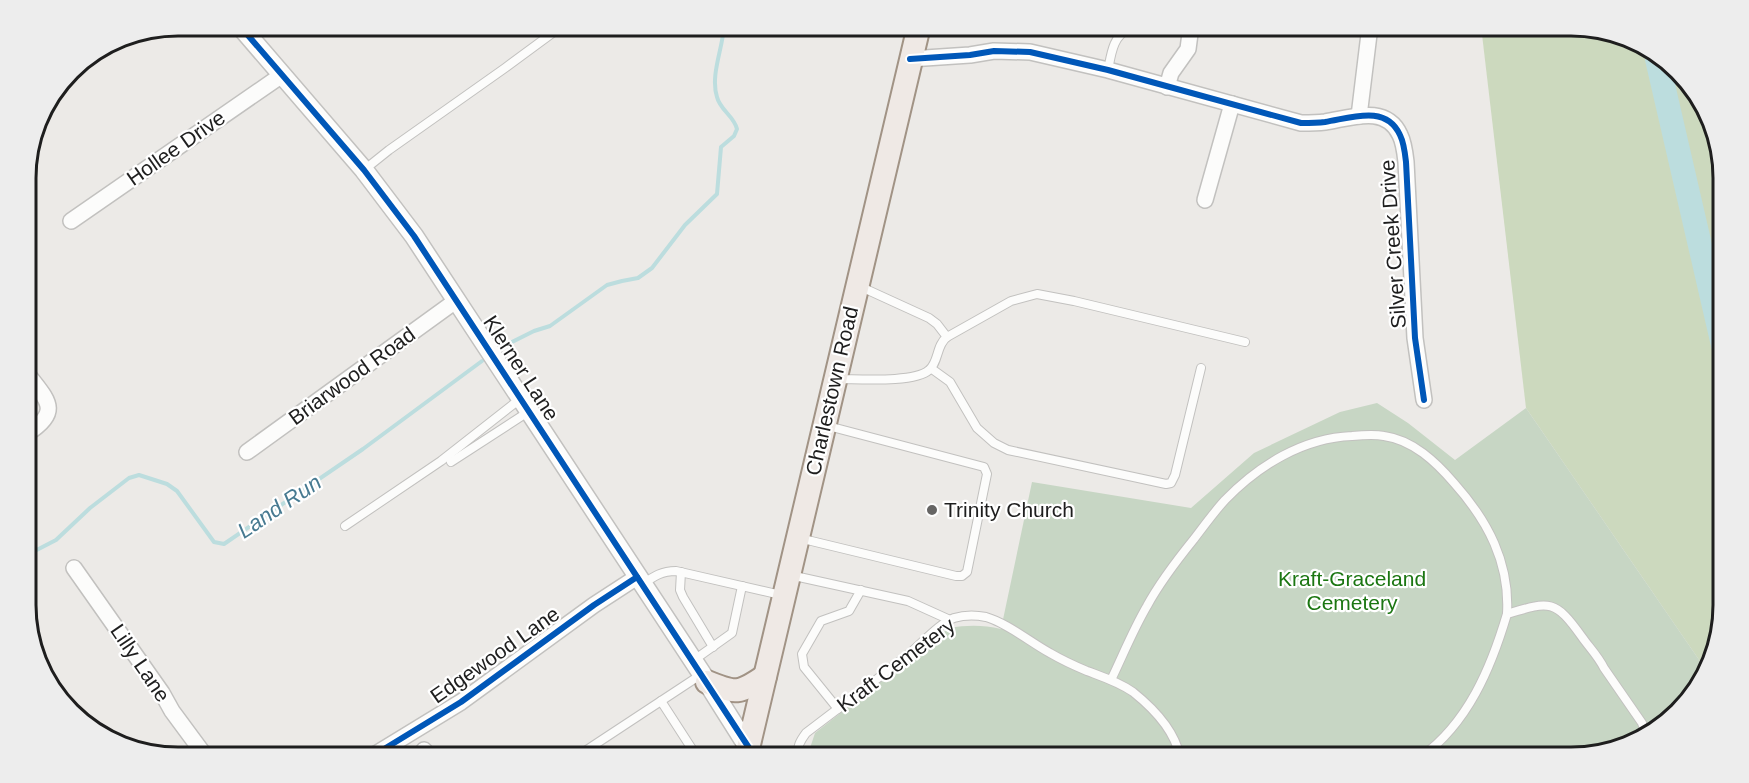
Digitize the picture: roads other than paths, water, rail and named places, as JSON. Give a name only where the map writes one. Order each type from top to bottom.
[{"type":"main road","name":"Charlestown Road","points":[[751,747],[765,676],[916,36]]},
{"type":"main road","points":[[701,672],[723,689],[736,692],[747,688],[765,676]]},
{"type":"street","name":"Klerner Lane","points":[[249,36],[364,170],[414,236],[701,672],[746,747]]},
{"type":"street","points":[[1167,87],[1171,73],[1188,49],[1190,36]]},
{"type":"street","points":[[910,59],[994,51],[1030,52],[1108,70],[1301,123],[1325,122],[1359,116],[1369,36]]},
{"type":"street","name":"Hollee Drive","points":[[71,221],[282,75]]},
{"type":"street","points":[[1205,200],[1232,104]]},
{"type":"street","name":"Silver Creek Drive","points":[[1359,116],[1375,115],[1392,122],[1403,144],[1407,174],[1415,338],[1424,400]]},
{"type":"street","name":"Briarwood Road","points":[[248,452],[457,300]]},
{"type":"street","points":[[36,385],[49,403],[50,410],[44,422],[36,427]]},
{"type":"street","name":"Lilly Lane","points":[[74,568],[198,747]]},
{"type":"street","name":"Edgewood Lane","points":[[389,747],[461,702],[594,605],[639,581]]},
{"type":"lane","points":[[364,170],[548,36]]},
{"type":"lane","points":[[1108,70],[1114,43],[1119,36]]},
{"type":"lane","points":[[857,285],[929,318],[947,337]]},
{"type":"lane","points":[[835,379],[905,378],[924,374],[932,369],[940,344],[947,337],[1011,302],[1037,294],[1245,342]]},
{"type":"lane","points":[[932,369],[950,382],[977,428],[1001,447],[1167,484],[1171,483],[1175,475],[1201,368]]},
{"type":"lane","points":[[451,462],[525,405]]},
{"type":"lane","points":[[345,526],[525,405]]},
{"type":"lane","points":[[798,538],[956,576],[962,576],[967,572],[987,474],[984,467],[824,425]]},
{"type":"lane","points":[[1111,680],[1147,606],[1172,566],[1227,498],[1261,469],[1291,451],[1323,440],[1344,436],[1376,435],[1397,439],[1416,448],[1440,467],[1460,490],[1488,530],[1497,548],[1506,578],[1507,614],[1487,670],[1460,720],[1433,747]]},
{"type":"lane","points":[[639,581],[667,571],[742,586],[787,585],[861,590],[908,601],[950,620]]},
{"type":"lane","points":[[681,572],[680,590],[713,647]]},
{"type":"lane","points":[[591,747],[701,672],[713,647],[729,636],[733,629],[742,586]]},
{"type":"lane","points":[[838,709],[804,668],[802,654],[821,621],[849,610],[861,590]]},
{"type":"lane","points":[[1507,614],[1541,605],[1557,608],[1564,613],[1600,660],[1643,727]]},
{"type":"lane","name":"Kraft Cemetery","points":[[798,747],[806,733],[950,620],[972,615],[1000,624],[1051,654],[1131,691],[1148,705],[1178,745]]},
{"type":"lane","points":[[661,701],[691,747]]},
{"type":"waterway","name":"Land Run","points":[[504,346],[550,326],[607,285],[638,278],[652,268],[685,225],[717,194],[721,147],[734,136],[737,129],[733,120],[721,106],[715,89],[723,36]]},
{"type":"waterway","points":[[1659,67],[1713,302]]},
{"type":"waterway","name":"Land Run","points":[[36,550],[56,540],[90,508],[129,478],[139,475],[167,484],[177,491],[214,542],[224,544],[363,449],[482,361]]},
{"type":"place","name":"Trinity Church","points":[[932,510]]},
{"type":"park label","name":"Kraft-Graceland Cemetery","points":[[1352,591]]}]
